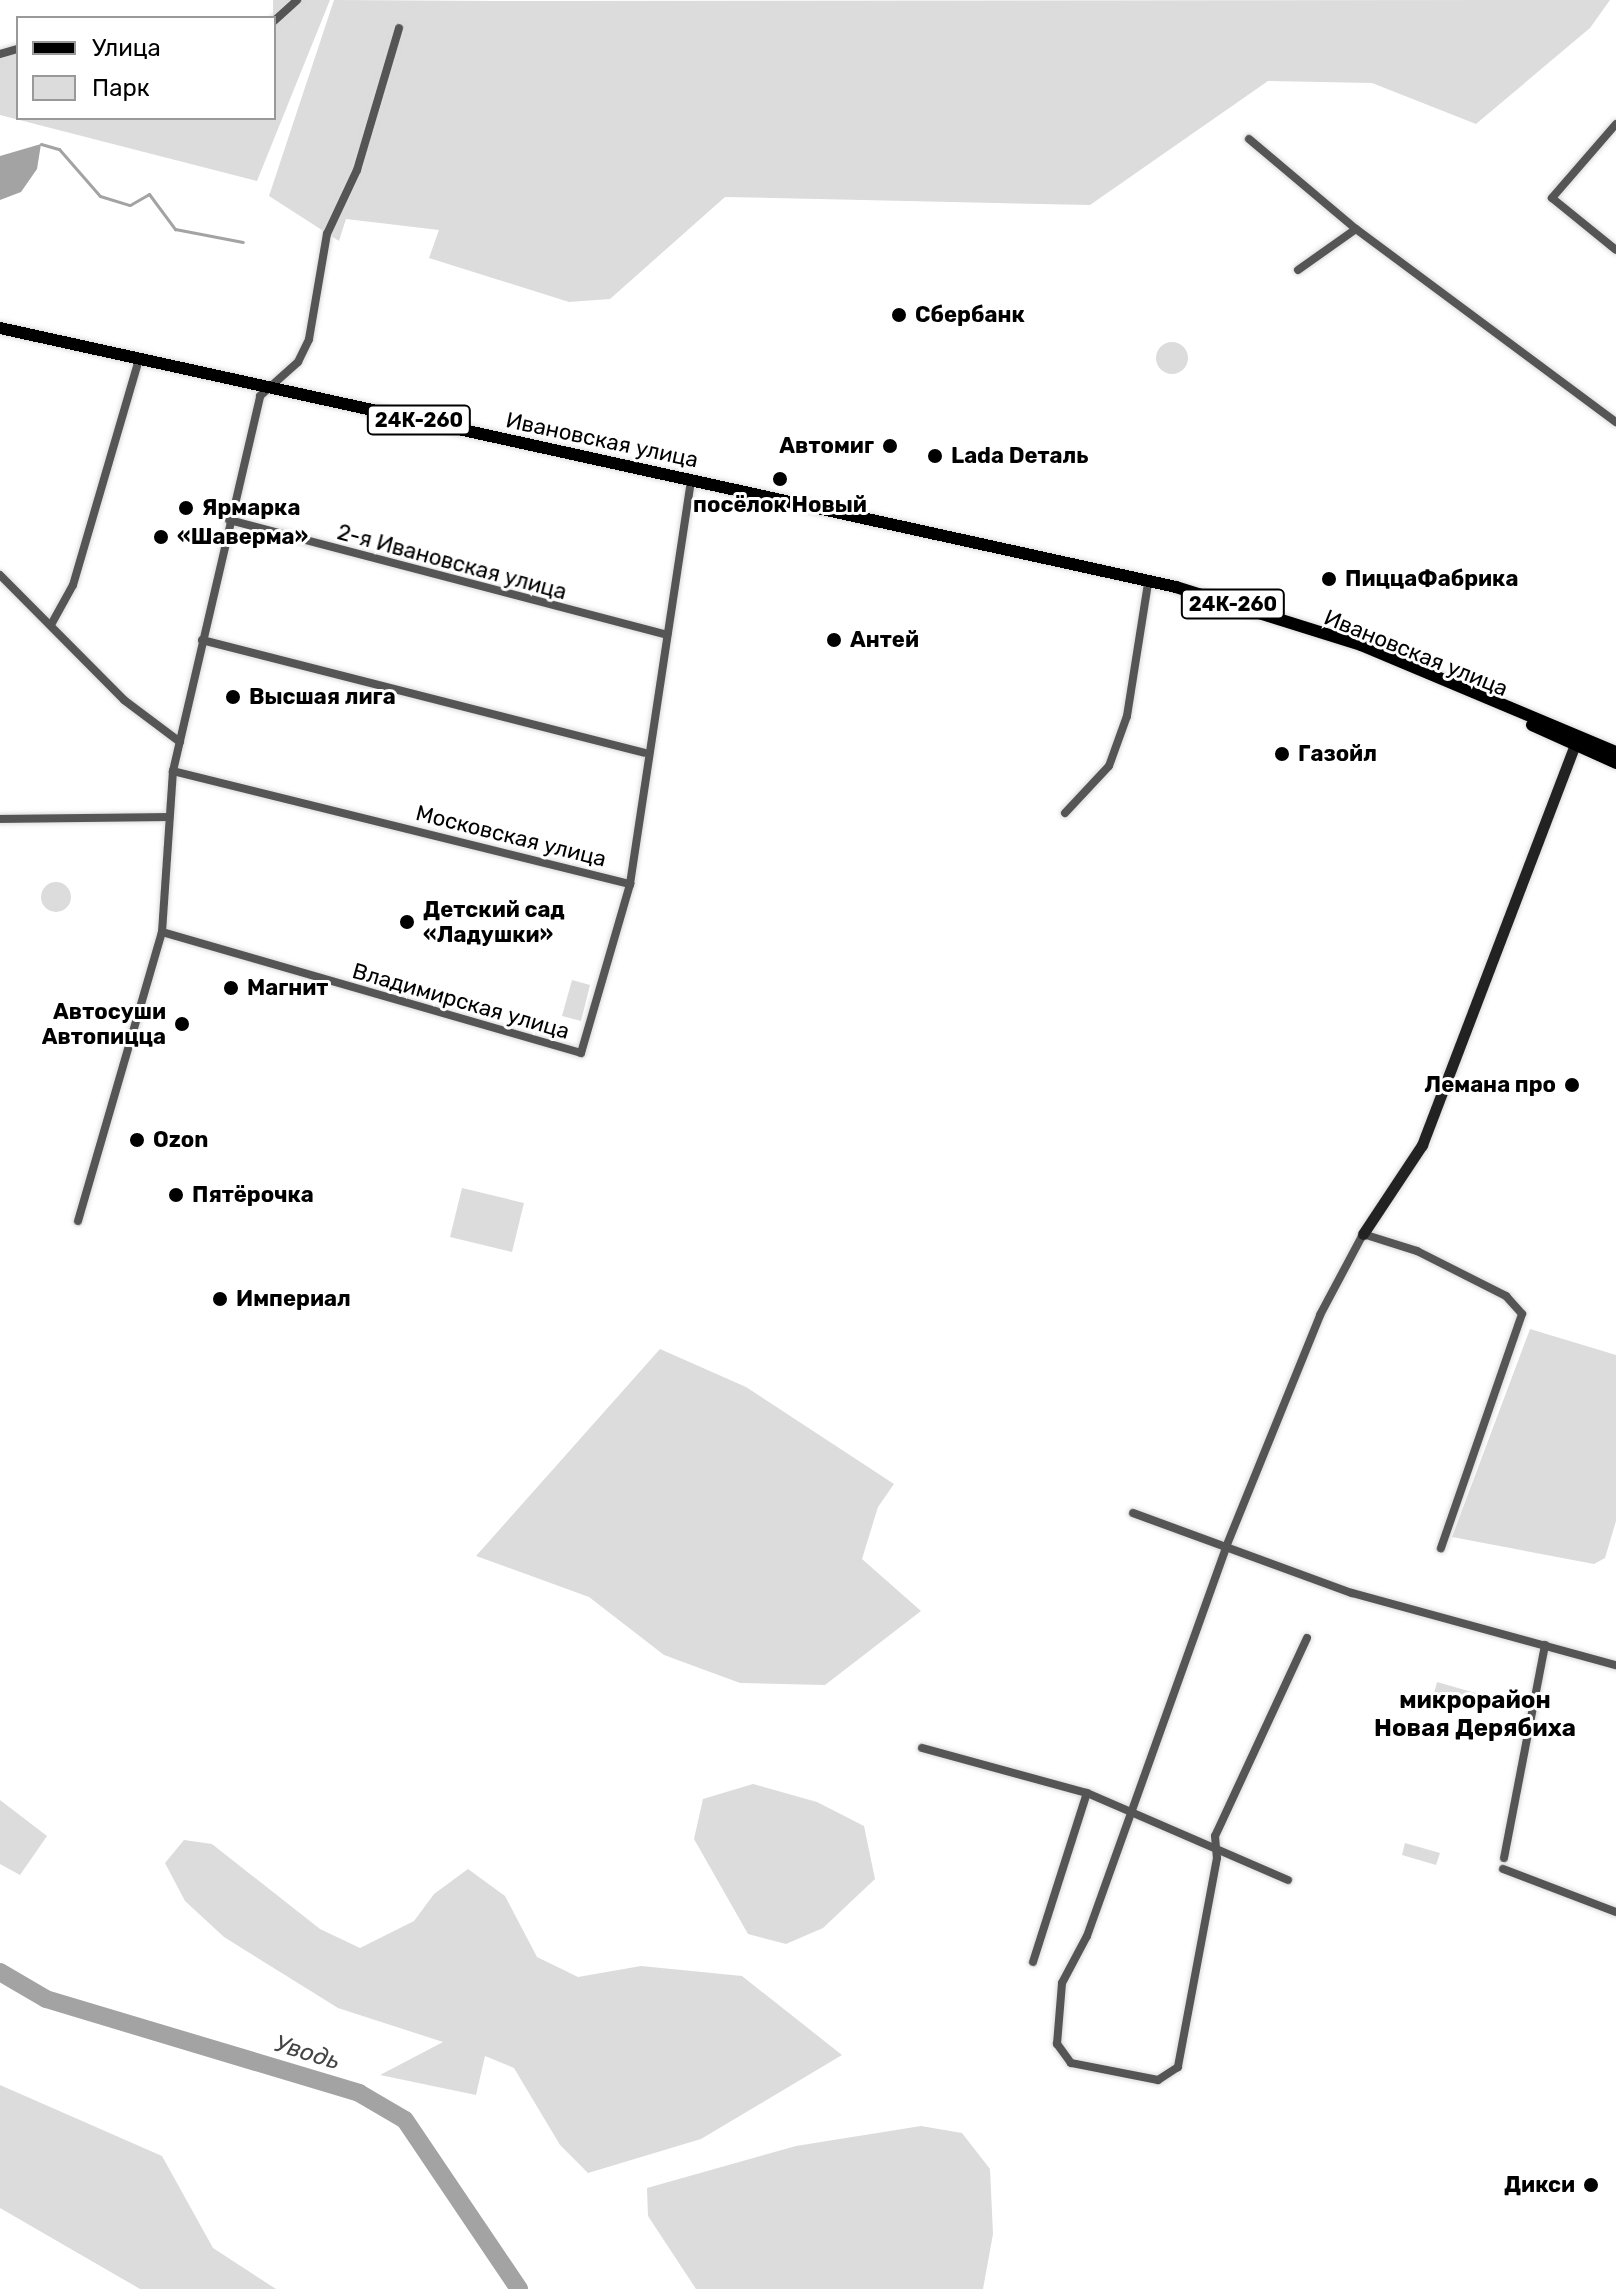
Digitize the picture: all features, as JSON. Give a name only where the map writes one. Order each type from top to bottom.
[{"type":"main road","name":"Ивановская улица","points":[[0,328],[1101,571],[1304,625],[1576,741],[1616,763]]},
{"type":"main road","name":"Ивановская улица","points":[[1101,571],[1361,650],[1576,741],[1616,752]]},
{"type":"street","points":[[276,19],[297,0]]},
{"type":"street","points":[[78,1221],[162,932],[167,817],[173,771],[229,520],[265,387],[298,362],[309,339],[327,234],[354,178],[399,28]]},
{"type":"street","points":[[1616,124],[1552,198],[1616,250]]},
{"type":"street","points":[[1249,139],[1356,229],[1616,422]]},
{"type":"street","points":[[1298,270],[1356,229]]},
{"type":"street","points":[[52,623],[73,585],[139,359]]},
{"type":"street","name":"Московская улица","points":[[173,771],[630,884],[644,753],[667,635],[691,480]]},
{"type":"street","name":"2-я Ивановская улица","points":[[229,520],[667,635]]},
{"type":"street","points":[[0,575],[52,623],[124,700],[180,742]]},
{"type":"street","points":[[1065,813],[1109,766],[1127,716],[1148,584]]},
{"type":"street","points":[[202,640],[644,753]]},
{"type":"street","points":[[1307,1638],[1215,1846],[1178,2067],[1158,2080],[1071,2063],[1057,2044],[1062,1983],[1087,1936],[1226,1547],[1320,1315],[1363,1234],[1422,1145],[1576,741]]},
{"type":"street","points":[[0,819],[167,817]]},
{"type":"street","name":"Владимирская улица","points":[[162,932],[581,1053],[630,884]]},
{"type":"street","points":[[1363,1234],[1417,1251],[1506,1296],[1522,1314],[1441,1548]]},
{"type":"street","points":[[1133,1513],[1352,1593],[1616,1665]]},
{"type":"street","points":[[1504,1858],[1545,1645]]},
{"type":"street","points":[[922,1748],[1087,1793],[1131,1809],[1288,1880]]},
{"type":"street","points":[[1033,1962],[1087,1793]]},
{"type":"street","points":[[1503,1869],[1616,1912]]},
{"type":"green space","points":[[273,0],[330,0],[257,181],[19,120],[276,120],[276,16],[273,16]]},
{"type":"green space","points":[[334,0],[1610,0],[1590,28],[1476,124],[1372,83],[1268,81],[1090,205],[725,197],[610,299],[569,302],[429,258],[439,230],[346,219],[339,241],[269,196]]},
{"type":"green space","points":[[16,51],[16,119],[0,115],[0,55]]},
{"type":"green space","points":[[1172,342],[1183,347],[1188,358],[1183,369],[1172,374],[1161,369],[1156,358],[1161,347]]},
{"type":"green space","points":[[56,882],[67,886],[71,897],[67,908],[56,912],[45,908],[41,897],[45,886]]},
{"type":"green space","points":[[572,980],[590,985],[581,1021],[562,1016]]},
{"type":"green space","points":[[462,1188],[524,1203],[512,1252],[450,1237]]},
{"type":"green space","points":[[1530,1329],[1616,1355],[1616,1521],[1605,1558],[1594,1564],[1452,1537]]},
{"type":"green space","points":[[660,1349],[746,1387],[894,1484],[878,1507],[862,1559],[921,1611],[825,1685],[740,1683],[664,1655],[589,1597],[476,1556]]},
{"type":"green space","points":[[1437,1682],[1479,1694],[1475,1709],[1433,1697]]},
{"type":"green space","points":[[753,1784],[817,1802],[864,1826],[875,1879],[823,1928],[786,1944],[748,1934],[694,1839],[703,1799]]},
{"type":"green space","points":[[0,1800],[47,1836],[20,1875],[0,1864]]},
{"type":"green space","points":[[184,1840],[212,1844],[320,1929],[360,1948],[414,1921],[434,1894],[468,1869],[505,1896],[537,1957],[578,1977],[641,1966],[742,1976],[842,2055],[701,2139],[588,2173],[560,2145],[514,2068],[485,2056],[476,2095],[380,2075],[443,2042],[338,2008],[224,1937],[185,1901],[165,1863]]},
{"type":"green space","points":[[1405,1843],[1440,1853],[1436,1865],[1402,1855]]},
{"type":"green space","points":[[0,2085],[162,2156],[213,2248],[276,2289],[140,2289],[0,2208]]},
{"type":"green space","points":[[921,2126],[962,2133],[990,2169],[993,2234],[983,2289],[696,2289],[648,2216],[647,2188],[796,2146]]},
{"type":"shaded area","points":[[41,144],[37,169],[21,192],[0,200],[0,156]]},
{"type":"waterway","points":[[41,144],[59,149],[100,196],[130,205],[149,194],[175,229],[243,242]]},
{"type":"waterway","name":"Уводь","points":[[0,1972],[46,1999],[359,2093],[405,2120],[519,2289]]},
{"type":"place","name":"Сбербанк","points":[[899,315]]},
{"type":"place","name":"Автомиг","points":[[890,446]]},
{"type":"place","name":"Lada Dеталь","points":[[935,456]]},
{"type":"place","name":"посёлок Новый","points":[[780,479]]},
{"type":"place","name":"Ярмарка","points":[[186,508]]},
{"type":"place","name":"«Шаверма»","points":[[161,537]]},
{"type":"place","name":"ПиццаФабрика","points":[[1329,579]]},
{"type":"place","name":"Антей","points":[[834,640]]},
{"type":"place","name":"Высшая лига","points":[[233,697]]},
{"type":"place","name":"Газойл","points":[[1282,754]]},
{"type":"place","name":"Детский сад «Ладушки»","points":[[407,922]]},
{"type":"place","name":"Магнит","points":[[231,988]]},
{"type":"place","name":"Автосуши Автопицца","points":[[182,1024]]},
{"type":"place","name":"Лемана про","points":[[1572,1085]]},
{"type":"place","name":"Ozon","points":[[137,1140]]},
{"type":"place","name":"Пятёрочка","points":[[176,1195]]},
{"type":"place","name":"Империал","points":[[220,1299]]},
{"type":"place","name":"Дикси","points":[[1591,2185]]},
{"type":"district","name":"микрорайон Новая Дерябиха","points":[[1475,1715]]}]
